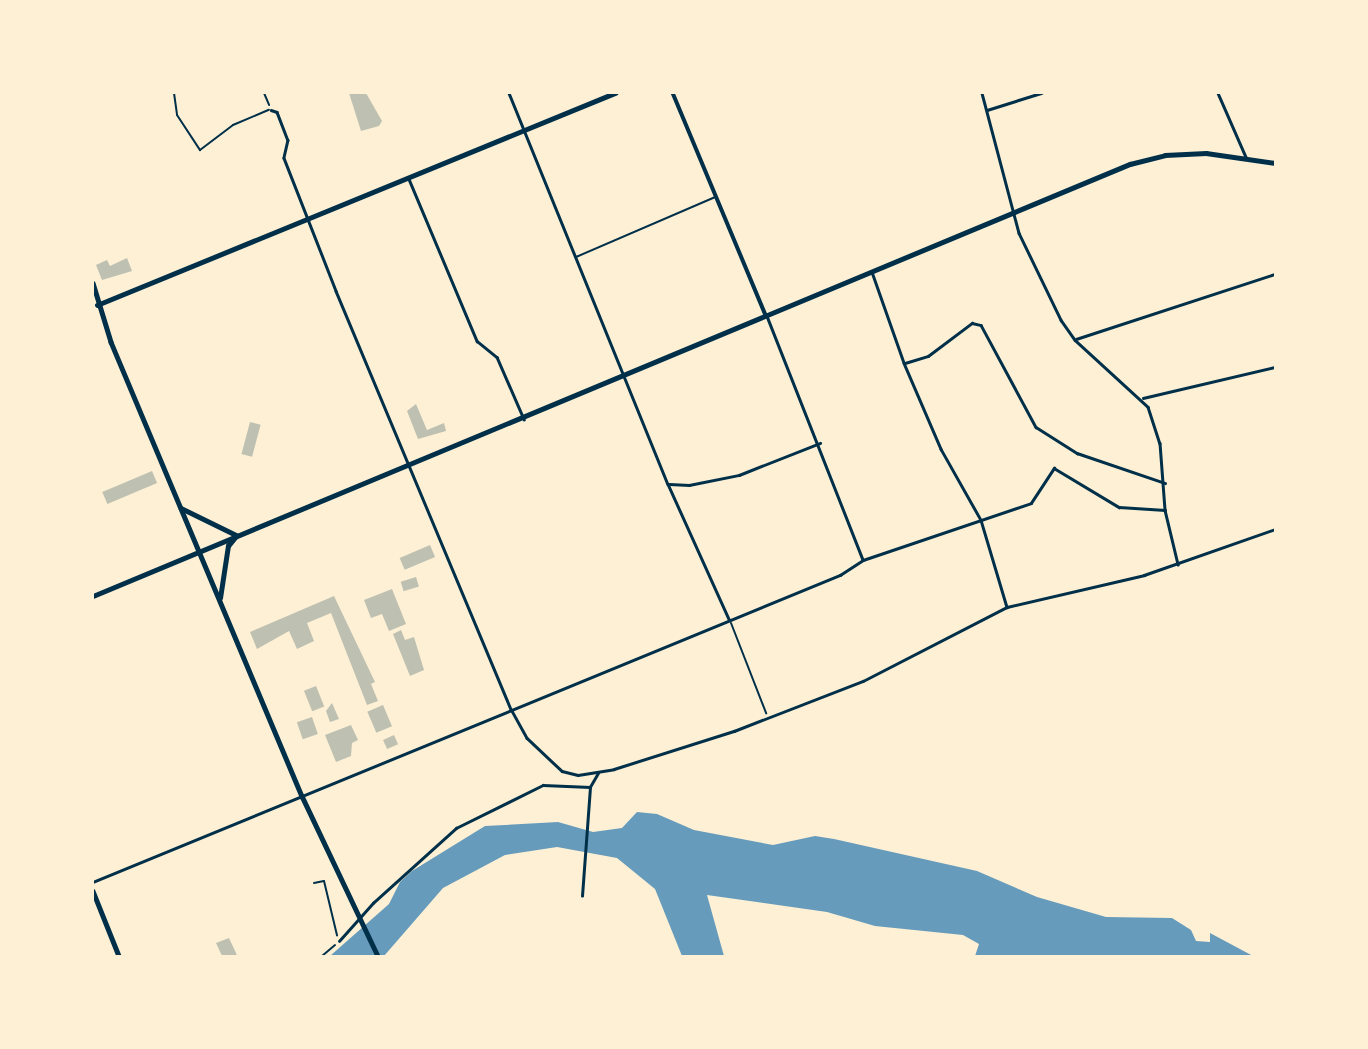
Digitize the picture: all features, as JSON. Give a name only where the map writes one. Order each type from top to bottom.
[{"type":"main road","points":[[94,305],[615,93]]},
{"type":"main road","points":[[93,596],[524,419],[1013,210],[1165,155],[1246,158],[1275,163]]},
{"type":"main road","points":[[93,283],[94,305],[201,551],[302,796],[378,956]]},
{"type":"main road","points":[[180,507],[206,524],[237,535]]},
{"type":"main road","points":[[220,597],[228,546],[237,535]]},
{"type":"main road","points":[[93,891],[120,956]]},
{"type":"street","points":[[509,93],[668,484],[729,619]]},
{"type":"street","points":[[673,93],[820,443],[863,560]]},
{"type":"street","points":[[982,93],[1019,233],[1075,340],[1143,398],[1160,443],[1166,510],[1178,564]]},
{"type":"street","points":[[987,110],[1041,93]]},
{"type":"street","points":[[1218,93],[1246,158]]},
{"type":"street","points":[[271,110],[277,112],[288,140],[284,158],[307,217],[511,709],[547,760],[562,771],[598,773],[768,719],[863,681],[1007,607],[1178,564],[1275,529]]},
{"type":"street","points":[[408,176],[477,341],[497,357],[524,419]]},
{"type":"street","points":[[872,272],[904,363],[941,449],[981,520],[1007,607]]},
{"type":"street","points":[[1075,340],[1275,274]]},
{"type":"street","points":[[904,363],[928,356],[972,323],[981,325],[1036,427],[1077,453],[1165,482]]},
{"type":"street","points":[[1143,398],[1275,367]]},
{"type":"street","points":[[668,484],[689,485],[739,475],[820,443]]},
{"type":"street","points":[[93,882],[840,575],[863,560],[1031,503],[1054,468],[1119,507],[1166,510]]},
{"type":"street","points":[[582,896],[590,787],[598,773]]},
{"type":"street","points":[[339,941],[373,903],[456,828],[543,785],[590,787]]},
{"type":"lane","points":[[174,93],[177,115],[200,150],[233,125],[271,110]]},
{"type":"lane","points":[[575,257],[716,197]]},
{"type":"path","points":[[264,93],[271,110]]},
{"type":"path","points":[[729,619],[768,719]]},
{"type":"path","points":[[314,883],[324,881],[339,941],[322,956]]},
{"type":"water","points":[[637,812],[657,814],[694,830],[773,845],[815,836],[977,871],[1037,897],[1106,917],[1172,918],[1191,930],[1196,941],[1210,942],[1210,933],[1253,956],[975,956],[979,944],[963,935],[875,926],[827,912],[707,895],[724,956],[682,956],[655,889],[617,858],[557,847],[505,855],[443,888],[384,956],[330,956],[389,904],[400,882],[412,871],[485,826],[558,822],[593,832],[622,828]]},
{"type":"building","points":[[349,93],[366,93],[382,121],[379,126],[361,131]]},
{"type":"building","points":[[127,258],[132,271],[102,280],[96,265],[107,260],[110,266]]},
{"type":"building","points":[[416,404],[427,430],[444,423],[446,431],[418,439],[407,411]]},
{"type":"building","points":[[250,422],[261,425],[252,457],[241,454]]},
{"type":"building","points":[[152,471],[157,483],[107,504],[102,492]]},
{"type":"building","points":[[430,545],[435,557],[405,570],[400,558]]},
{"type":"building","points":[[416,577],[419,587],[404,591],[401,582]]},
{"type":"building","points":[[392,589],[406,624],[389,631],[382,614],[371,618],[364,600]]},
{"type":"building","points":[[334,596],[375,682],[371,684],[378,701],[367,705],[331,613],[307,623],[314,641],[297,649],[289,631],[257,649],[250,632]]},
{"type":"building","points":[[401,630],[405,640],[414,637],[424,670],[410,676],[393,634]]},
{"type":"building","points":[[316,686],[324,706],[312,711],[304,691]]},
{"type":"building","points":[[332,703],[339,719],[330,722],[326,711]]},
{"type":"building","points":[[383,705],[392,726],[376,733],[367,712]]},
{"type":"building","points":[[312,717],[318,734],[303,739],[297,722]]},
{"type":"building","points":[[351,725],[358,740],[352,743],[351,756],[336,762],[325,735]]},
{"type":"building","points":[[394,735],[398,744],[387,749],[383,740]]},
{"type":"building","points":[[229,938],[237,956],[222,956],[216,943]]}]
